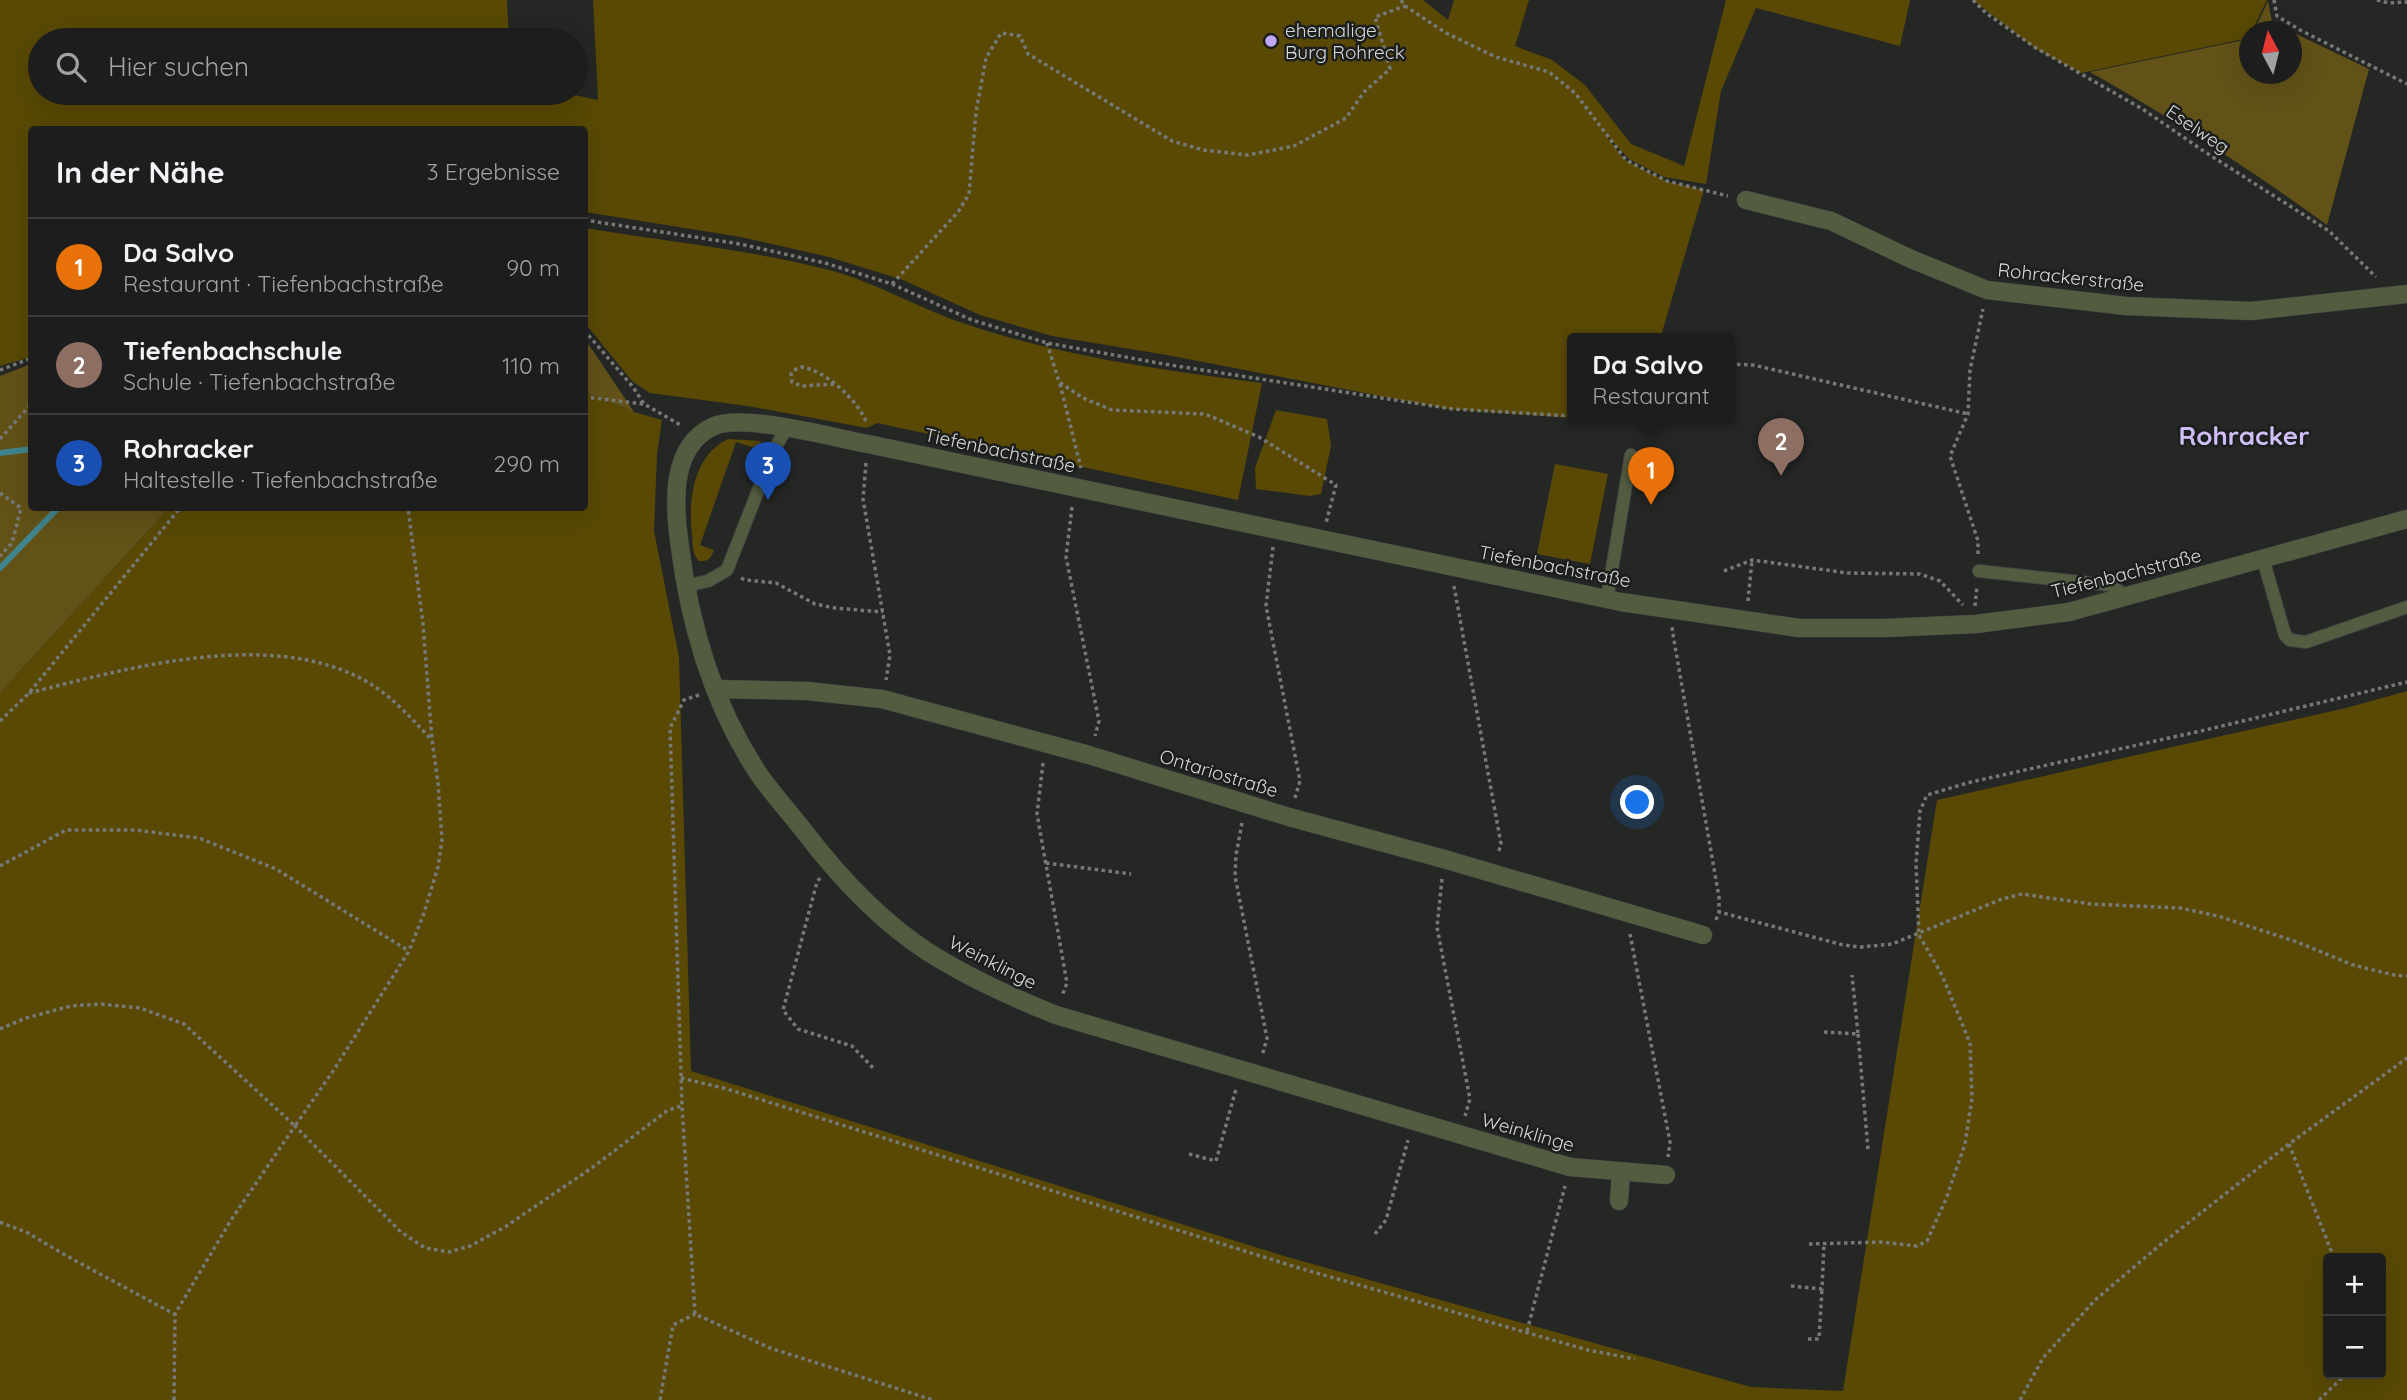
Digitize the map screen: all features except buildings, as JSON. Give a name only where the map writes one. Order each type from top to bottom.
[{"type":"street","name":"Rohrackerstraße","points":[[1746,200],[1831,221],[1911,259],[1987,290],[2126,306],[2251,312],[2402,295]]},
{"type":"street","name":"Tiefenbachstraße","points":[[698,437],[712,427],[726,422],[755,423],[868,444],[1607,599],[1746,621],[1812,628],[1885,628],[2069,612],[2407,519]]},
{"type":"street","name":"Weinklinge","points":[[698,437],[682,458],[678,470],[677,521],[685,586],[698,641],[715,689],[728,721],[758,773],[831,867],[875,912],[927,951],[986,986],[1056,1015],[1570,1167],[1666,1175]]},
{"type":"street","name":"Ontariostraße","points":[[715,689],[807,691],[883,699],[1089,755],[1289,817],[1703,935]]},
{"type":"street","points":[[1619,1201],[1620,1171]]},
{"type":"lane","points":[[685,586],[708,581],[727,570],[774,450],[786,429]]},
{"type":"lane","points":[[1607,599],[1631,455]]},
{"type":"lane","points":[[2263,559],[2285,635],[2290,640],[2306,642],[2407,607]]},
{"type":"lane","points":[[1979,570],[2109,585],[2127,596]]},
{"type":"path","points":[[1401,0],[1405,6],[1446,33],[1496,57],[1549,72],[1575,93],[1626,160],[1667,181],[1746,200]]},
{"type":"path","name":"Eselweg","points":[[1973,0],[1986,13],[2036,48],[2144,110],[2329,231],[2402,295]]},
{"type":"path","points":[[2274,0],[2277,16],[2407,84]]},
{"type":"path","points":[[2376,0],[2407,2]]},
{"type":"path","points":[[892,284],[958,212],[969,194],[976,112],[986,58],[1001,33],[1020,36],[1028,54],[1172,141],[1203,150],[1248,155],[1294,146],[1346,118],[1364,92],[1390,69],[1375,17],[1405,6]]},
{"type":"path","points":[[588,221],[740,244],[825,263],[892,284],[972,320],[1048,343],[1453,409],[1567,416]]},
{"type":"path","points":[[1975,619],[1979,570],[1978,541],[1950,456],[1968,414],[1970,370],[1987,290]]},
{"type":"path","points":[[588,335],[633,387],[644,404]]},
{"type":"path","points":[[1048,343],[1059,382],[1081,489],[1066,557],[1099,722],[1089,755]]},
{"type":"path","points":[[0,370],[28,360]]},
{"type":"path","points":[[1735,364],[1753,365],[1968,414]]},
{"type":"path","points":[[834,384],[802,387],[792,382],[791,374],[802,367],[829,378],[845,393],[865,419],[869,432],[863,499],[890,655],[883,699]]},
{"type":"path","points":[[1059,382],[1083,398],[1112,410],[1205,414],[1259,437],[1336,485],[1322,541]]},
{"type":"path","points":[[588,397],[644,404],[698,437]]},
{"type":"path","points":[[0,439],[28,408]]},
{"type":"path","points":[[0,493],[21,508],[12,543],[0,556]]},
{"type":"path","points":[[0,721],[29,693],[178,511]]},
{"type":"path","points":[[174,1400],[175,1314],[231,1220],[333,1071],[409,951],[424,916],[438,867],[442,840],[423,624],[408,511]]},
{"type":"path","points":[[1275,531],[1266,606],[1300,781],[1289,817]]},
{"type":"path","points":[[1724,571],[1752,560],[1847,573],[1920,574],[1940,581],[1975,619]]},
{"type":"path","points":[[1746,621],[1752,560]]},
{"type":"path","points":[[1450,567],[1501,844],[1492,874]]},
{"type":"path","points":[[727,570],[745,580],[782,586],[815,604],[883,612]]},
{"type":"path","points":[[1689,612],[1685,631],[1672,629],[1719,912],[1711,930],[1703,935]]},
{"type":"path","points":[[29,693],[199,657],[280,656],[326,663],[364,680],[396,704],[432,740]]},
{"type":"path","points":[[1809,1244],[1881,1242],[1917,1246],[1927,1241],[1946,1199],[1965,1144],[1972,1098],[1970,1042],[1942,975],[1919,935],[1916,864],[1920,811],[1927,796],[1971,782],[2205,730],[2407,681]]},
{"type":"path","points":[[695,1314],[682,1106],[670,728],[684,700],[715,689]]},
{"type":"path","points":[[1046,744],[1037,814],[1067,983],[1056,1015]]},
{"type":"path","points":[[1189,1154],[1216,1161],[1250,1073],[1267,1038],[1235,876],[1236,855],[1246,804]]},
{"type":"path","points":[[0,866],[66,830],[135,831],[200,838],[276,869],[409,951]]},
{"type":"path","points":[[1046,863],[1131,874]]},
{"type":"path","points":[[831,867],[817,882],[783,1010],[797,1029],[852,1046],[875,1070]]},
{"type":"path","points":[[1441,894],[1437,927],[1470,1099],[1459,1134]]},
{"type":"path","points":[[1719,912],[1843,945],[1861,947],[1892,944],[2001,899],[2022,894],[2091,904],[2180,908],[2218,916],[2297,942],[2353,965],[2407,976]]},
{"type":"path","points":[[1625,912],[1671,1142],[1666,1175]]},
{"type":"path","points":[[1852,975],[1868,1149]]},
{"type":"path","points":[[0,1029],[26,1018],[71,1006],[100,1004],[140,1009],[184,1024],[295,1126],[401,1232],[425,1248],[449,1252],[470,1246],[505,1227],[593,1167],[668,1110],[682,1106]]},
{"type":"path","points":[[1824,1032],[1858,1034]]},
{"type":"path","points":[[2020,1400],[2043,1358],[2095,1300],[2160,1245],[2290,1144],[2407,1058]]},
{"type":"path","points":[[681,1078],[727,1089],[1299,1268],[1588,1350],[1635,1359]]},
{"type":"path","points":[[1375,1234],[1386,1220],[1413,1121]]},
{"type":"path","points":[[2290,1144],[2332,1253]]},
{"type":"path","points":[[1526,1331],[1570,1167]]},
{"type":"path","points":[[0,1222],[28,1233],[175,1314]]},
{"type":"path","points":[[1808,1339],[1819,1339],[1824,1243]]},
{"type":"path","points":[[1791,1286],[1822,1289]]},
{"type":"path","points":[[660,1400],[673,1325],[695,1314]]},
{"type":"path","points":[[695,1314],[771,1348],[933,1400]]},
{"type":"path","points":[[2319,1400],[2341,1379]]},
{"type":"shaded area","points":[[0,0],[507,0],[508,28],[28,28],[28,105],[588,105],[588,98],[598,100],[593,0],[1423,0],[1448,20],[1454,0],[1529,0],[1515,46],[1552,60],[1585,85],[1631,144],[1684,166],[1726,0],[1910,0],[1900,46],[1756,8],[1721,91],[1706,184],[1664,177],[1629,159],[1601,129],[1625,160],[1666,181],[1704,190],[1662,333],[1567,333],[1567,418],[1448,409],[1167,355],[1052,336],[980,315],[903,280],[829,257],[741,237],[588,212],[588,126],[28,126],[28,358],[0,366]]},
{"type":"shaded area","points":[[1973,0],[2267,0],[2257,21],[2239,21],[2239,40],[2081,73],[2036,49]]},
{"type":"shaded area","points":[[2268,1],[2272,21],[2259,21]]},
{"type":"shaded area","points":[[2302,37],[2369,69],[2327,225],[2211,145],[2090,72],[2239,41],[2239,84],[2302,84]]},
{"type":"shaded area","points":[[588,228],[792,261],[857,279],[960,322],[1034,344],[1147,367],[1262,383],[1238,500],[877,423],[867,428],[748,406],[650,393],[632,381],[588,327]]},
{"type":"shaded area","points":[[588,343],[634,412],[588,393]]},
{"type":"shaded area","points":[[28,365],[28,511],[166,511],[0,693],[0,376]]},
{"type":"shaded area","points":[[588,393],[662,420],[657,454],[654,531],[679,657],[691,1071],[1284,1256],[1751,1387],[1843,1391],[1937,800],[2346,708],[2407,691],[2407,1400],[0,1400],[0,693],[166,511],[588,511]]},
{"type":"shaded area","points":[[1276,410],[1327,419],[1331,446],[1321,494],[1310,496],[1256,489],[1255,468]]},
{"type":"shaded area","points":[[728,439],[761,441],[758,449],[736,442],[700,545],[714,550],[709,559],[699,561],[693,550],[691,522],[695,480],[707,456]]},
{"type":"shaded area","points":[[1555,464],[1608,474],[1590,564],[1537,554]]},
{"type":"waterway","points":[[0,453],[28,450]]},
{"type":"waterway","points":[[0,568],[55,511]]},
{"type":"place","name":"ehemalige Burg Rohreck","points":[[1271,41]]},
{"type":"place","name":"Tiefenbachschule","points":[[1781,476]]},
{"type":"place","name":"Rohracker","points":[[768,500]]},
{"type":"place","name":"Da Salvo","points":[[1651,505]]},
{"type":"district","name":"Rohracker","points":[[2244,436]]}]
